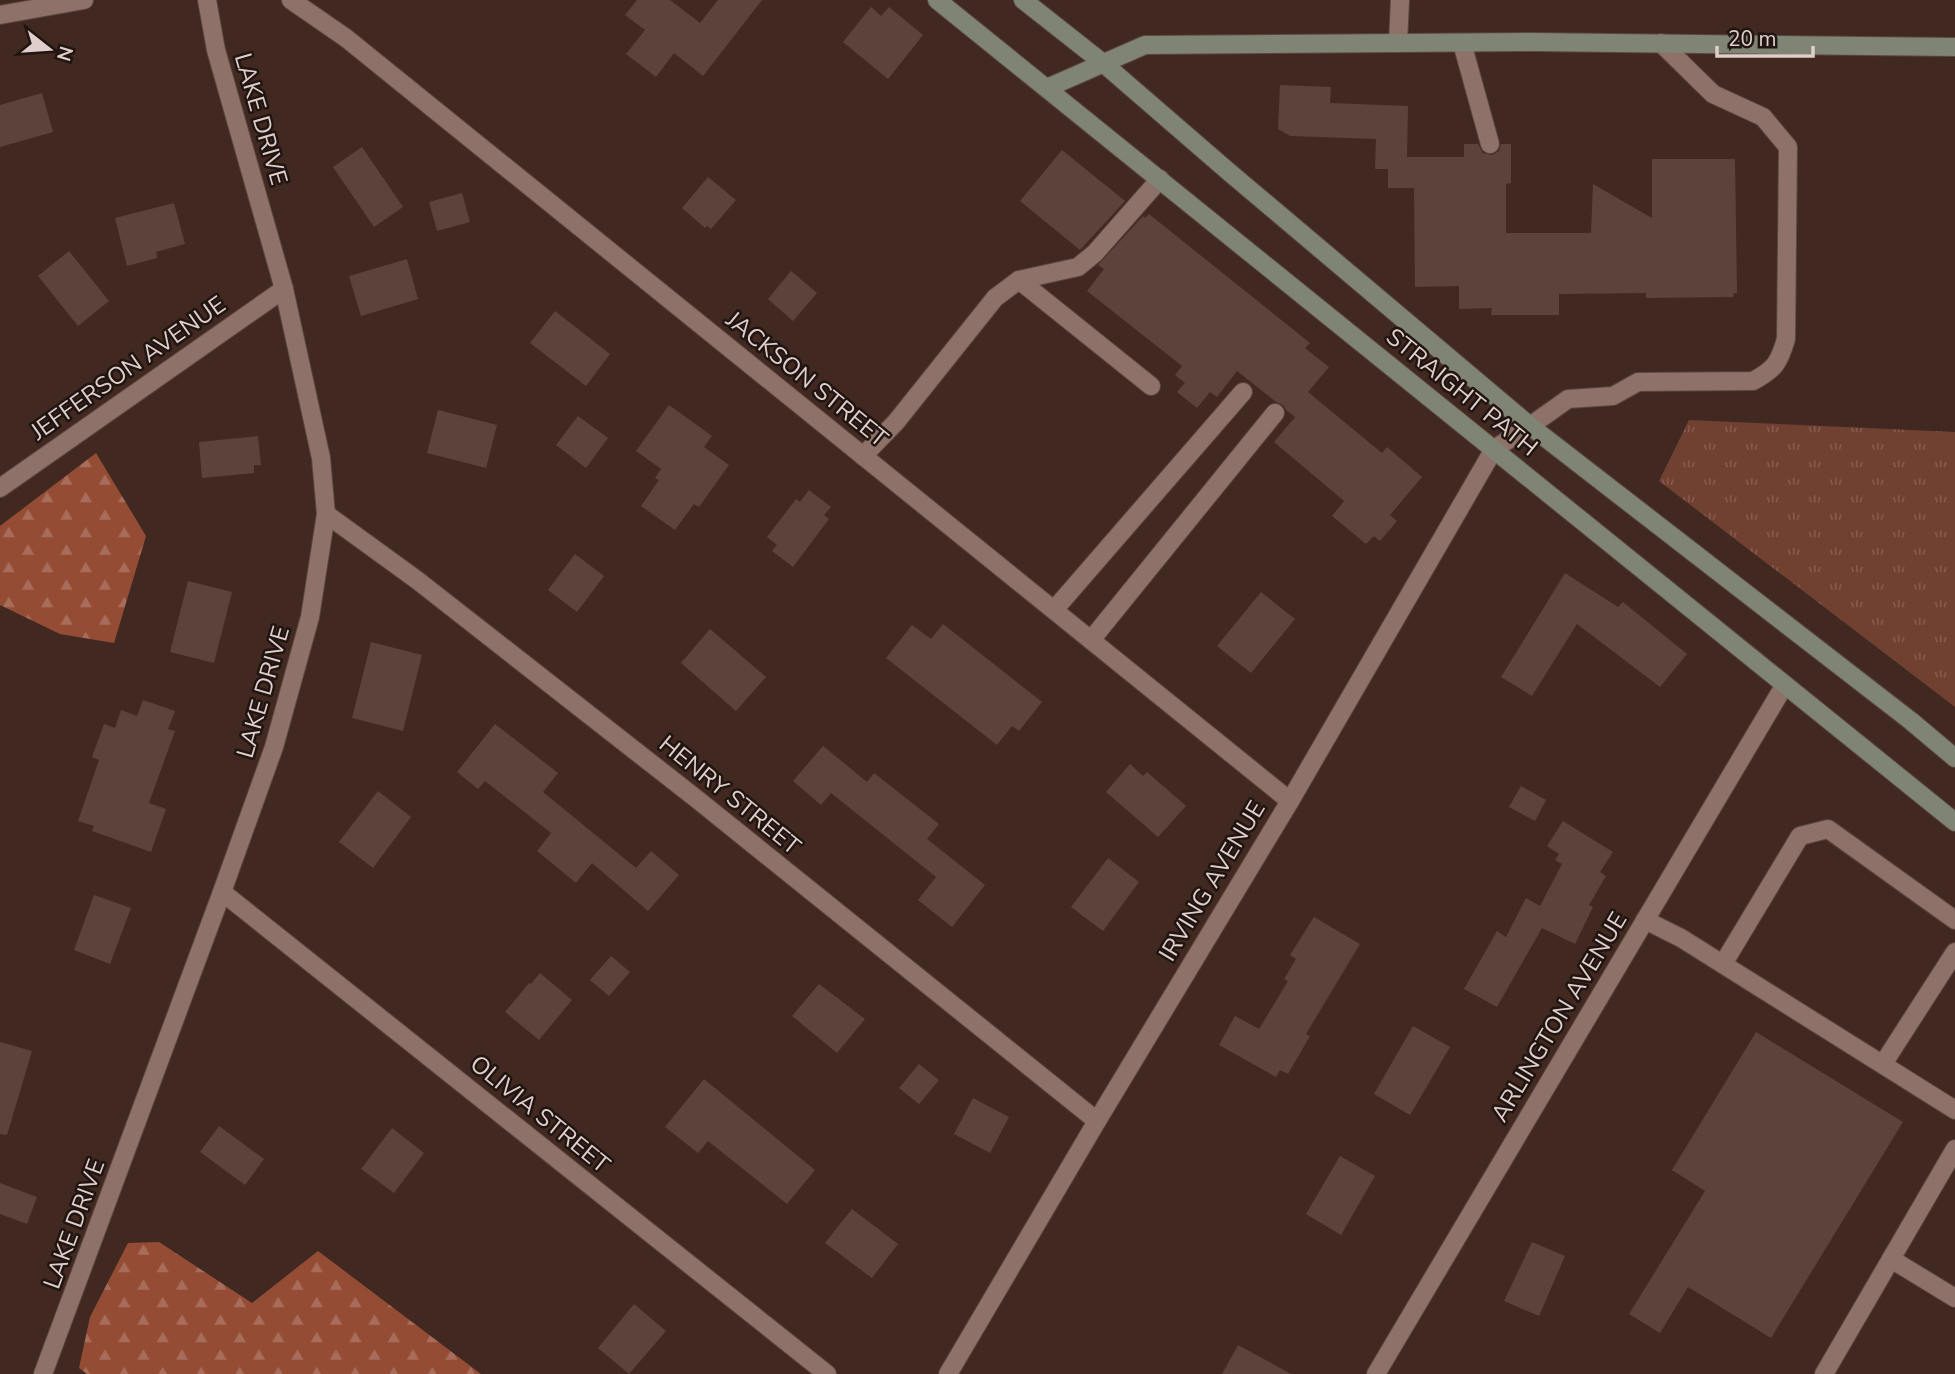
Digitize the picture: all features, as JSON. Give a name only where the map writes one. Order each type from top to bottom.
[{"type":"main road","name":"STRAIGHT PATH","points":[[937,0],[1955,822]]},
{"type":"main road","name":"STRAIGHT PATH","points":[[1023,0],[1103,63],[1530,425],[1912,721],[1955,758]]},
{"type":"main road","points":[[1047,88],[1145,44],[1661,43],[1955,47]]},
{"type":"street","points":[[0,15],[84,0]]},
{"type":"street","name":"LAKE DRIVE","points":[[43,1374],[274,747],[310,617],[326,514],[321,458],[284,289],[216,50],[207,0]]},
{"type":"street","name":"JACKSON STREET","points":[[291,0],[357,46],[1290,801]]},
{"type":"street","points":[[1398,43],[1400,0]]},
{"type":"street","points":[[1462,43],[1490,144]]},
{"type":"street","name":"IRVING AVENUE","points":[[948,1374],[1290,801],[1494,449],[1568,399],[1613,396],[1638,382],[1753,381],[1768,373],[1779,361],[1786,339],[1788,146],[1763,117],[1713,94],[1661,43]]},
{"type":"street","points":[[863,456],[896,422],[996,298],[1019,280],[1078,267],[1095,253],[1160,179]]},
{"type":"street","points":[[1019,280],[1151,386]]},
{"type":"street","name":"JEFFERSON AVENUE","points":[[0,488],[284,289]]},
{"type":"street","points":[[1054,610],[1243,392]]},
{"type":"street","points":[[1091,640],[1275,413]]},
{"type":"street","name":"HENRY STREET","points":[[326,514],[418,580],[666,775],[1097,1121]]},
{"type":"street","name":"ARLINGTON AVENUE","points":[[1376,1374],[1784,686]]},
{"type":"street","points":[[1723,964],[1800,836],[1828,829],[1955,920]]},
{"type":"street","name":"OLIVIA STREET","points":[[222,892],[827,1374]]},
{"type":"street","points":[[1645,920],[1681,938],[1955,1110]]},
{"type":"street","points":[[1883,1064],[1955,952]]},
{"type":"street","points":[[1824,1374],[1955,1149]]},
{"type":"street","points":[[1891,1259],[1955,1298]]},
{"type":"green space","points":[[1689,420],[1955,432],[1955,707],[1659,481]]},
{"type":"green space","points":[[96,453],[146,536],[114,643],[60,634],[0,605],[0,526]]},
{"type":"green space","points":[[159,1242],[252,1303],[318,1251],[481,1374],[87,1374],[79,1368],[90,1317],[128,1243]]},
{"type":"building","points":[[637,0],[670,0],[700,23],[718,0],[762,0],[703,76],[674,53],[656,77],[626,54],[645,30],[625,15]]},
{"type":"building","points":[[871,7],[881,16],[889,7],[923,35],[888,79],[843,42]]},
{"type":"building","points":[[1280,85],[1331,87],[1330,103],[1408,106],[1407,157],[1464,157],[1464,144],[1478,144],[1483,153],[1492,155],[1499,151],[1501,144],[1511,144],[1511,183],[1506,184],[1506,233],[1591,233],[1593,184],[1652,218],[1652,159],[1735,159],[1737,293],[1734,293],[1733,297],[1646,298],[1646,293],[1559,294],[1559,315],[1491,315],[1492,308],[1459,309],[1459,286],[1415,287],[1414,188],[1388,188],[1388,169],[1375,169],[1376,139],[1290,136],[1278,129]]},
{"type":"building","points":[[42,93],[53,132],[0,147],[0,105]]},
{"type":"building","points":[[362,147],[403,207],[374,227],[333,167]]},
{"type":"building","points":[[1062,150],[1125,201],[1080,250],[1020,201]]},
{"type":"building","points":[[708,177],[736,200],[711,229],[707,226],[705,228],[682,208]]},
{"type":"building","points":[[462,193],[470,222],[437,231],[429,202]]},
{"type":"building","points":[[174,203],[185,244],[156,252],[157,258],[127,266],[115,218]]},
{"type":"building","points":[[1149,214],[1310,343],[1305,348],[1329,367],[1308,392],[1382,453],[1387,447],[1422,477],[1390,515],[1397,521],[1380,541],[1374,536],[1366,544],[1332,516],[1344,501],[1274,442],[1295,417],[1283,405],[1237,371],[1217,397],[1210,392],[1197,408],[1177,392],[1185,383],[1175,375],[1182,366],[1087,291],[1104,269],[1098,265],[1143,216],[1145,218]]},
{"type":"building","points":[[69,251],[109,301],[78,326],[38,276]]},
{"type":"building","points":[[407,259],[418,299],[361,316],[349,276]]},
{"type":"building","points":[[791,271],[817,293],[793,321],[768,299]]},
{"type":"building","points":[[555,311],[610,354],[586,386],[530,343]]},
{"type":"building","points":[[669,405],[712,436],[704,447],[729,465],[699,507],[694,504],[675,530],[641,506],[659,480],[655,478],[661,469],[636,451]]},
{"type":"building","points":[[438,410],[497,425],[486,468],[427,453]]},
{"type":"building","points":[[578,416],[608,438],[586,468],[556,445]]},
{"type":"building","points":[[258,436],[261,465],[254,465],[254,473],[202,478],[199,442]]},
{"type":"building","points":[[809,490],[831,507],[824,515],[829,519],[793,567],[772,551],[777,545],[767,537],[796,499],[800,502]]},
{"type":"building","points":[[575,554],[604,576],[577,612],[548,590]]},
{"type":"building","points":[[1565,573],[1618,607],[1623,602],[1687,654],[1660,687],[1577,624],[1532,696],[1501,677]]},
{"type":"building","points":[[188,581],[232,592],[214,663],[170,652]]},
{"type":"building","points":[[1261,592],[1295,619],[1251,673],[1217,646]]},
{"type":"building","points":[[943,624],[1042,702],[1019,731],[1012,726],[997,745],[886,658],[912,625],[931,639]]},
{"type":"building","points":[[710,629],[766,677],[736,711],[681,663]]},
{"type":"building","points":[[371,642],[422,655],[403,731],[352,718]]},
{"type":"building","points":[[143,700],[175,711],[168,729],[175,731],[149,803],[166,809],[151,852],[92,831],[94,826],[78,821],[99,760],[92,757],[104,724],[115,728],[121,710],[137,716]]},
{"type":"building","points":[[495,724],[558,773],[543,792],[636,868],[651,851],[679,875],[648,911],[592,863],[576,883],[537,851],[551,833],[485,781],[478,789],[457,772]]},
{"type":"building","points":[[823,746],[867,782],[874,773],[939,824],[927,839],[985,885],[952,927],[918,900],[936,877],[831,793],[821,805],[793,781]]},
{"type":"building","points":[[1130,764],[1143,776],[1147,772],[1186,806],[1158,837],[1106,792]]},
{"type":"building","points":[[1521,786],[1546,800],[1535,821],[1509,807]]},
{"type":"building","points":[[378,791],[411,817],[373,868],[339,842]]},
{"type":"building","points":[[1563,821],[1613,852],[1600,872],[1606,876],[1589,905],[1593,907],[1575,944],[1542,928],[1497,1007],[1464,989],[1497,931],[1506,937],[1526,898],[1540,906],[1562,864],[1555,860],[1559,854],[1547,846]]},
{"type":"building","points":[[1108,858],[1139,882],[1103,931],[1071,907]]},
{"type":"building","points":[[94,895],[131,908],[110,964],[74,950]]},
{"type":"building","points":[[1314,917],[1360,944],[1306,1034],[1310,1036],[1288,1074],[1280,1070],[1276,1077],[1219,1045],[1235,1016],[1259,1029],[1288,981],[1284,979],[1296,959],[1290,955]]},
{"type":"building","points":[[611,956],[630,972],[609,996],[590,980]]},
{"type":"building","points":[[540,973],[572,1000],[539,1040],[505,1012]]},
{"type":"building","points":[[819,984],[865,1019],[837,1053],[792,1016]]},
{"type":"building","points":[[1413,1026],[1450,1047],[1410,1115],[1374,1094]]},
{"type":"building","points":[[1756,1032],[1903,1122],[1771,1338],[1688,1287],[1660,1333],[1629,1314],[1705,1191],[1672,1170]]},
{"type":"building","points":[[0,1042],[32,1051],[7,1135],[0,1134]]},
{"type":"building","points":[[919,1064],[939,1080],[919,1104],[899,1088]]},
{"type":"building","points":[[704,1079],[815,1170],[787,1204],[708,1141],[698,1153],[665,1127]]},
{"type":"building","points":[[973,1098],[1009,1117],[990,1153],[954,1134]]},
{"type":"building","points":[[219,1126],[264,1159],[245,1185],[200,1152]]},
{"type":"building","points":[[392,1128],[424,1153],[394,1193],[361,1169]]},
{"type":"building","points":[[1340,1156],[1375,1176],[1341,1235],[1306,1214]]},
{"type":"building","points":[[0,1183],[37,1197],[27,1224],[0,1214]]},
{"type":"building","points":[[852,1209],[898,1244],[872,1278],[825,1243]]},
{"type":"building","points":[[1532,1242],[1565,1256],[1539,1316],[1504,1301]]},
{"type":"building","points":[[634,1304],[666,1331],[629,1374],[598,1348]]},
{"type":"building","points":[[1238,1345],[1291,1374],[1222,1374]]}]
